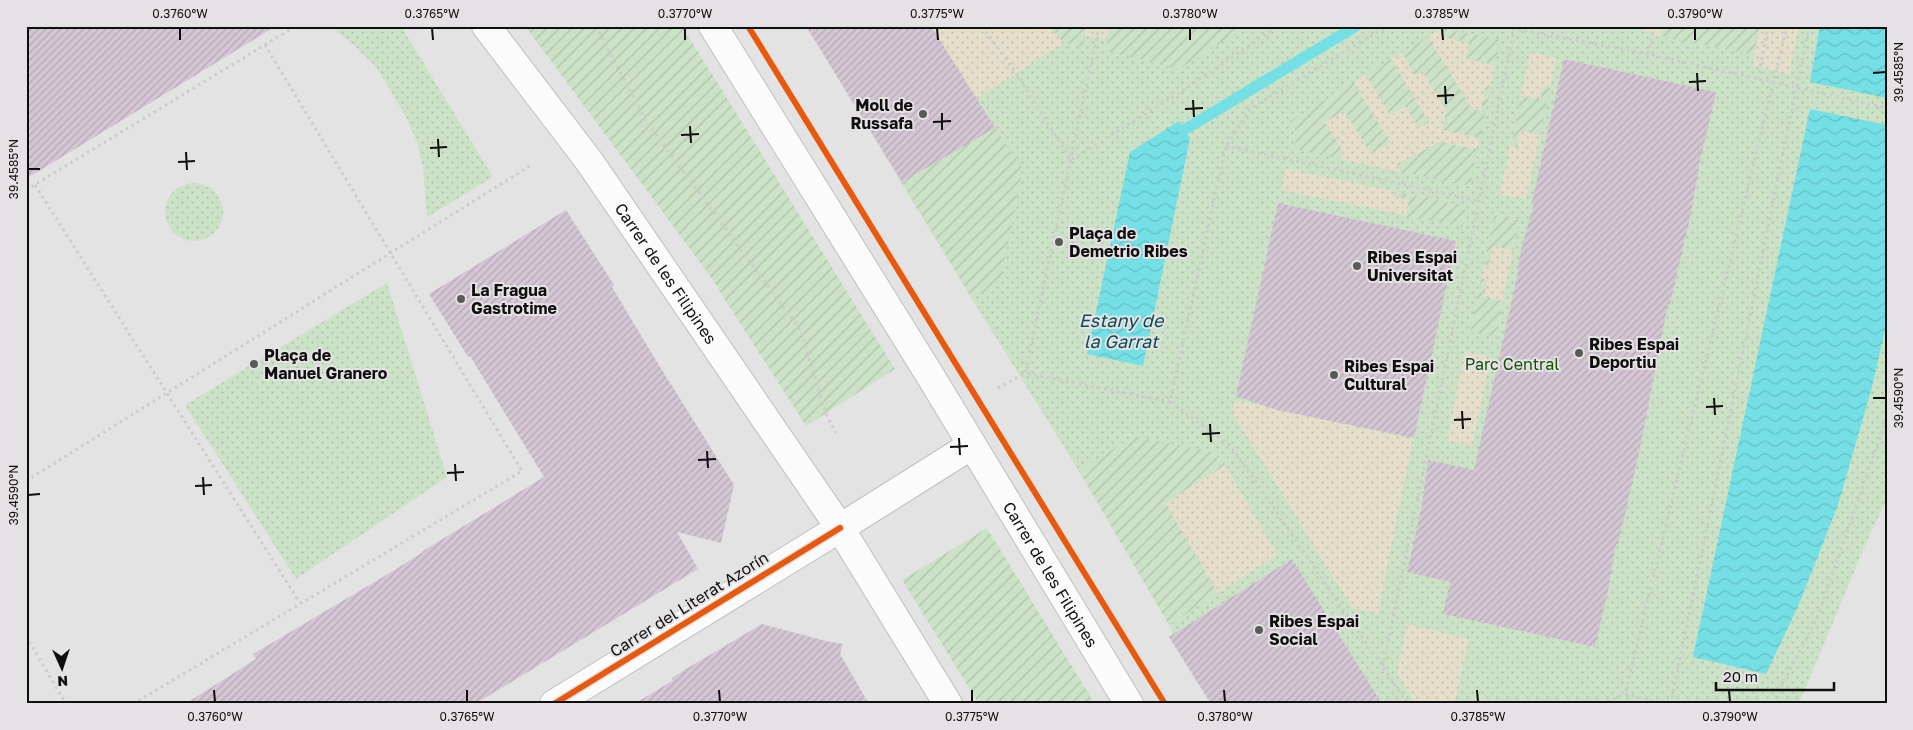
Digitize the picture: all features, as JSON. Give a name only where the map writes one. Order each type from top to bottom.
[{"type":"main road","name":"Carrer de les Filipines","points":[[486,26],[589,162],[840,528],[948,704]]},
{"type":"main road","name":"Carrer de les Filipines","points":[[712,26],[972,445],[1129,704]]},
{"type":"main road","points":[[840,528],[972,445]]},
{"type":"main road","name":"Carrer del Literat Azorín","points":[[554,704],[840,528]]},
{"type":"path","points":[[26,190],[296,26]]},
{"type":"path","points":[[596,26],[646,121],[800,332],[826,414],[836,433]]},
{"type":"path","points":[[982,26],[1016,73],[1071,160]]},
{"type":"path","points":[[1025,372],[1099,26]]},
{"type":"path","points":[[1071,160],[1180,93],[1278,26]]},
{"type":"path","points":[[1170,402],[1226,146],[1252,108],[1387,26]]},
{"type":"path","points":[[1499,26],[1648,54],[1887,108]]},
{"type":"path","points":[[1648,54],[1654,26]]},
{"type":"path","points":[[1758,79],[1768,26]]},
{"type":"path","points":[[1625,694],[1787,26]]},
{"type":"path","points":[[1671,704],[1809,26]]},
{"type":"path","points":[[1383,667],[1515,28]]},
{"type":"path","points":[[133,704],[522,470],[265,45]]},
{"type":"path","points":[[1226,146],[1479,201]]},
{"type":"path","points":[[26,481],[533,164]]},
{"type":"path","points":[[35,185],[300,603]]},
{"type":"path","points":[[998,388],[1025,372],[1170,402],[1231,446],[1408,704]]},
{"type":"path","points":[[1772,704],[1816,618],[1887,417]]},
{"type":"path","points":[[26,636],[66,704]]},
{"type":"path","points":[[1601,704],[1625,694],[1666,704]]},
{"type":"green space","points":[[331,26],[401,26],[493,177],[427,217],[423,168],[417,142],[407,119],[377,68]]},
{"type":"green space","points":[[525,26],[682,26],[895,369],[806,426],[710,276]]},
{"type":"green space","name":"Parc Central","points":[[806,26],[1887,26],[1887,499],[1866,543],[1799,704],[1211,704],[1169,636],[1173,633],[1169,625],[1079,471]]},
{"type":"green space","points":[[1049,26],[1086,26],[1083,47],[1064,43]]},
{"type":"green space","points":[[1109,26],[1211,26],[1241,30],[1179,69],[1106,51]]},
{"type":"green space","points":[[1662,26],[1760,26],[1754,55],[1660,36]]},
{"type":"green space","points":[[1443,28],[1500,40],[1495,65],[1466,59],[1469,43],[1443,37],[1439,30]]},
{"type":"green space","points":[[1428,37],[1472,109],[1481,111],[1486,86],[1491,86],[1480,138],[1442,130],[1447,111],[1422,71],[1415,75],[1402,53]]},
{"type":"green space","points":[[1391,59],[1429,122],[1419,128],[1405,106],[1390,115],[1366,75]]},
{"type":"green space","points":[[1354,83],[1390,142],[1371,154],[1344,111],[1325,122],[1342,150],[1340,159],[1294,149],[1297,133],[1290,121]]},
{"type":"green space","points":[[1543,87],[1550,88],[1540,135],[1520,131],[1517,147],[1511,146],[1521,95],[1540,99]]},
{"type":"green space","points":[[995,128],[1023,169],[1000,282],[972,299],[902,182]]},
{"type":"green space","points":[[1440,142],[1477,149],[1470,186],[1401,172],[1397,164]]},
{"type":"green space","points":[[194,183],[210,188],[218,196],[223,212],[218,228],[210,236],[194,241],[178,236],[170,228],[165,212],[170,196],[178,188]]},
{"type":"green space","points":[[1395,192],[1466,206],[1462,227],[1406,216],[1409,200],[1393,196]]},
{"type":"green space","points":[[1494,215],[1519,220],[1513,250],[1493,246],[1489,265],[1484,264]]},
{"type":"green space","points":[[1481,278],[1487,280],[1484,297],[1503,301],[1495,337],[1470,332]]},
{"type":"green space","points":[[387,283],[447,477],[296,579],[185,405]]},
{"type":"green space","points":[[1134,436],[1217,453],[1225,465],[1165,503],[1218,593],[1169,625],[1079,471]]},
{"type":"green space","points":[[987,528],[1095,704],[979,704],[902,580]]},
{"type":"sand","points":[[931,26],[1049,26],[1064,43],[976,99]]},
{"type":"sand","points":[[1086,26],[1109,26],[1107,39],[1085,36]]},
{"type":"sand","points":[[1645,26],[1662,26],[1660,36],[1644,31]]},
{"type":"sand","points":[[1760,26],[1799,26],[1789,74],[1752,65]]},
{"type":"sand","points":[[1439,30],[1443,37],[1469,43],[1466,59],[1495,65],[1491,86],[1486,86],[1481,111],[1472,109],[1428,37]]},
{"type":"sand","points":[[1530,52],[1556,58],[1526,200],[1500,194]]},
{"type":"sand","points":[[1402,53],[1415,75],[1422,71],[1447,111],[1443,130],[1480,138],[1477,149],[1439,142],[1398,164],[1401,172],[1340,159],[1342,150],[1325,122],[1344,111],[1390,142],[1354,83],[1366,75],[1390,115],[1405,106],[1419,128],[1429,122],[1391,59]]},
{"type":"sand","points":[[1286,169],[1466,206],[1462,227],[1282,190]]},
{"type":"sand","points":[[1494,215],[1519,220],[1495,337],[1470,332]]},
{"type":"sand","points":[[1465,351],[1491,357],[1472,446],[1447,440]]},
{"type":"sand","points":[[1235,400],[1413,439],[1378,613],[1352,608],[1233,414]]},
{"type":"sand","points":[[1225,465],[1277,555],[1218,593],[1165,503]]},
{"type":"sand","points":[[1407,624],[1469,639],[1454,704],[1416,704],[1397,674]]},
{"type":"water","points":[[1820,26],[1887,26],[1887,98],[1810,82]]},
{"type":"water","points":[[1810,109],[1887,125],[1887,322],[1872,387],[1838,505],[1799,604],[1766,674],[1693,657]]},
{"type":"water","name":"Estany de la Garrat","points":[[1179,121],[1190,138],[1143,366],[1087,354],[1130,152]]},
{"type":"building","points":[[26,26],[276,26],[26,179]]},
{"type":"building","name":"Moll de Russafa","points":[[806,26],[931,26],[995,128],[902,182]]},
{"type":"building","name":"Ribes Espai Deportiu","points":[[1564,59],[1716,92],[1700,161],[1691,213],[1670,304],[1668,304],[1639,453],[1618,544],[1616,544],[1609,586],[1595,647],[1443,614],[1450,582],[1407,572],[1422,505],[1428,460],[1474,470]]},
{"type":"building","points":[[1278,203],[1456,241],[1414,438],[1277,410],[1236,396]]},
{"type":"building","points":[[566,210],[614,285],[612,287],[657,362],[734,485],[721,543],[677,532],[698,569],[475,704],[185,704],[256,659],[253,654],[393,571],[544,477],[470,356],[468,357],[429,294]]},
{"type":"building","name":"Ribes Espai Social","points":[[1292,559],[1382,704],[1211,704],[1169,637]]},
{"type":"building","points":[[762,624],[843,644],[840,654],[869,704],[634,704],[672,681],[672,678],[686,669]]},
{"type":"waterway","points":[[1184,130],[1356,26]]},
{"type":"cycle path","points":[[748,26],[1165,704]]},
{"type":"cycle path","points":[[554,704],[840,528]]},
{"type":"place","name":"Moll de Russafa","points":[[923,114]]},
{"type":"place","name":"Plaça de Demetrio Ribes","points":[[1059,242]]},
{"type":"place","name":"Ribes Espai Universitat","points":[[1357,266]]},
{"type":"place","name":"La Fragua Gastrotime","points":[[461,299]]},
{"type":"place","name":"Ribes Espai Deportiu","points":[[1579,353]]},
{"type":"place","name":"Plaça de Manuel Granero","points":[[254,364]]},
{"type":"place","name":"Ribes Espai Cultural","points":[[1334,375]]},
{"type":"place","name":"Ribes Espai Social","points":[[1259,630]]}]
